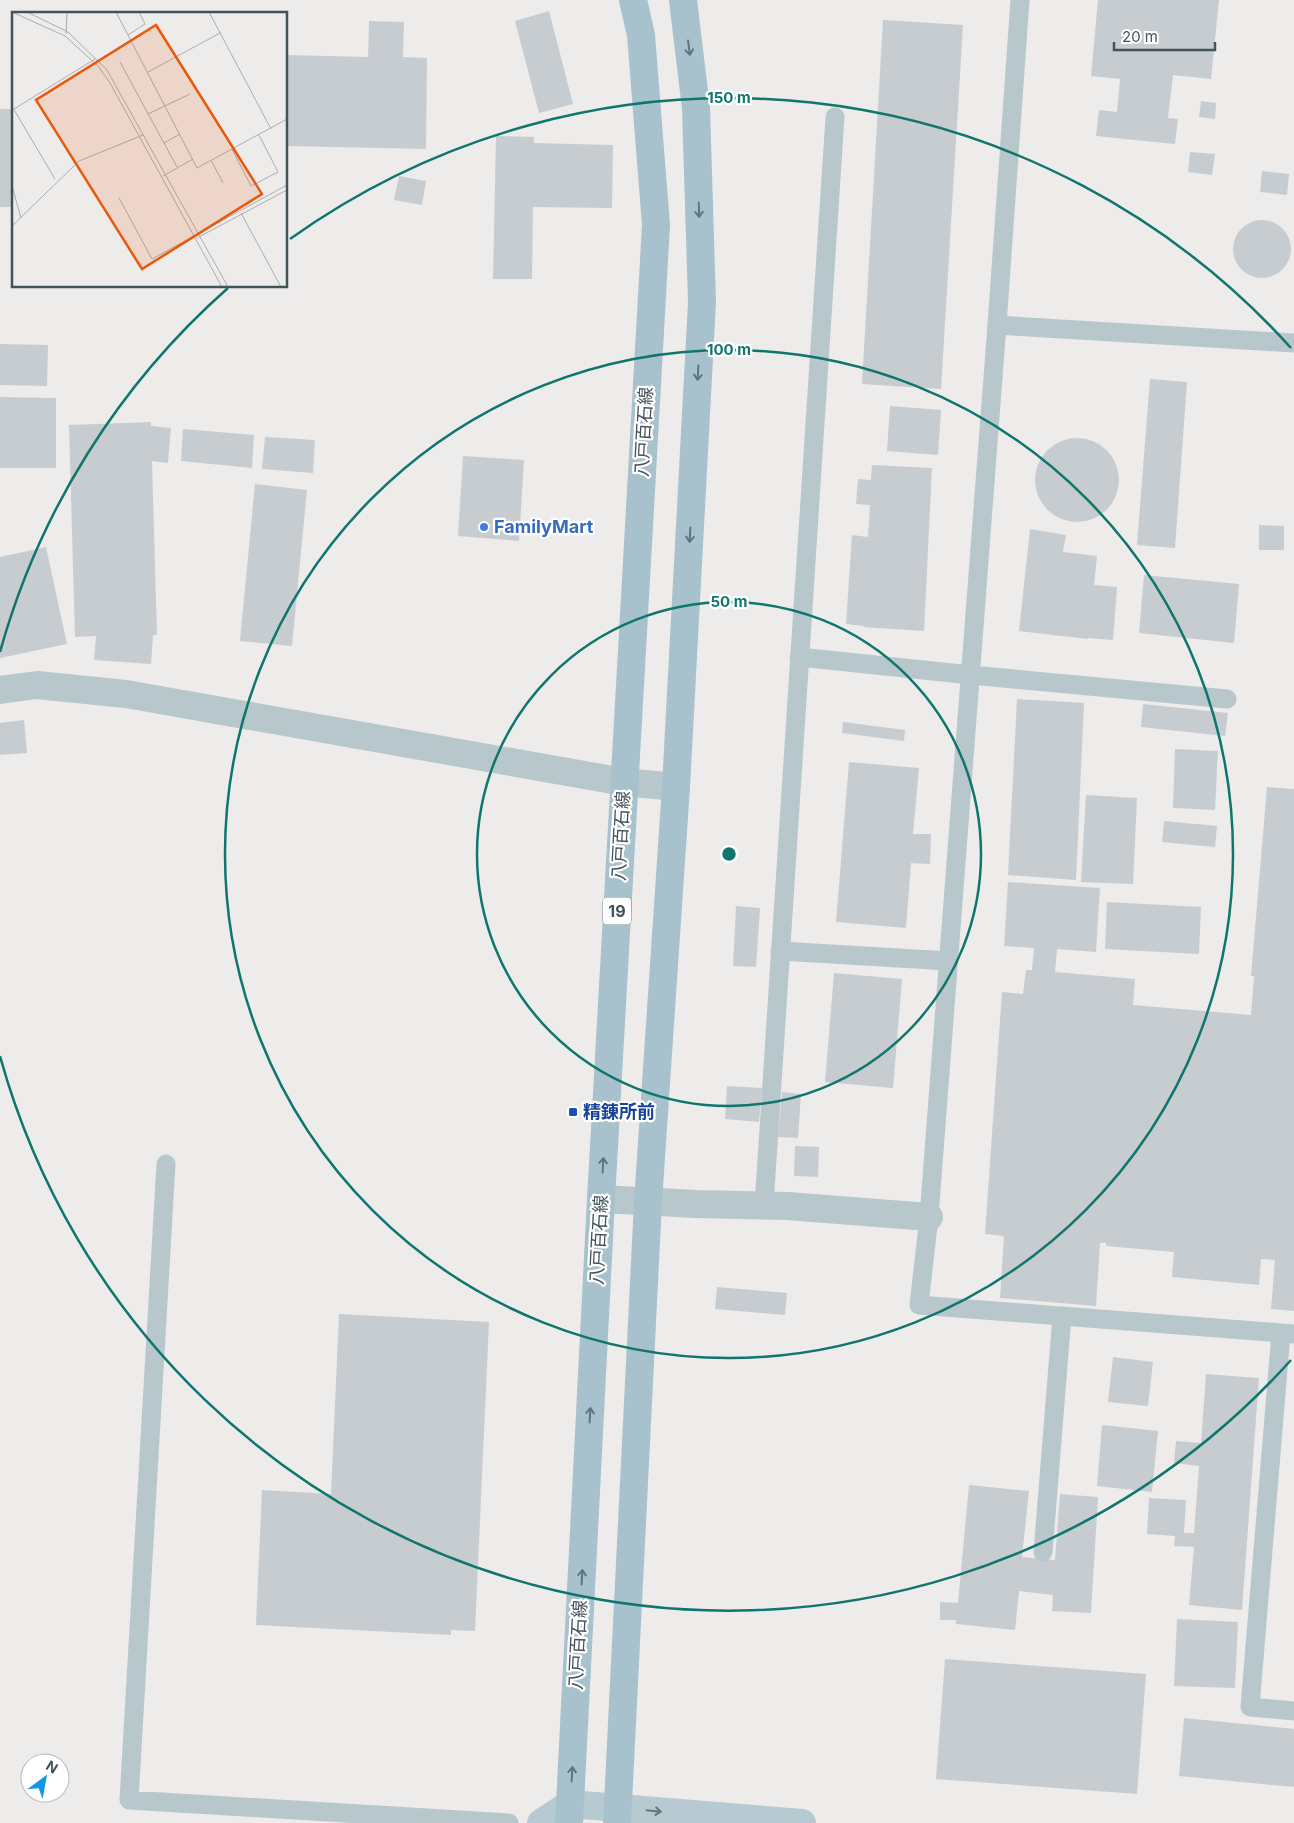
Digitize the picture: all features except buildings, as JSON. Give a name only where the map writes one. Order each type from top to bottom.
[{"type":"main road","name":"八戸百石線","points":[[570,1813],[601,1199],[656,225],[641,35],[633,0]]},
{"type":"main road","points":[[618,1815],[648,1202],[676,787],[702,302],[696,108],[683,0]]},
{"type":"street","points":[[0,690],[37,685],[126,694],[624,782],[676,787]]},
{"type":"street","points":[[601,1199],[764,1206],[929,1217]]},
{"type":"street","points":[[541,1823],[570,1813],[802,1823]]},
{"type":"lane","points":[[1020,0],[949,961],[929,1217],[919,1305],[1288,1334],[1250,1707],[1294,1711]]},
{"type":"lane","points":[[764,1206],[834,117]]},
{"type":"lane","points":[[997,325],[1294,343]]},
{"type":"lane","points":[[799,657],[1227,699]]},
{"type":"lane","points":[[780,951],[949,961]]},
{"type":"lane","points":[[166,1164],[129,1800],[509,1823]]},
{"type":"lane","points":[[1044,1552],[1062,1316]]},
{"type":"place","name":"FamilyMart","points":[[484,527]]},
{"type":"place","name":"精錬所前","points":[[573,1112]]}]
